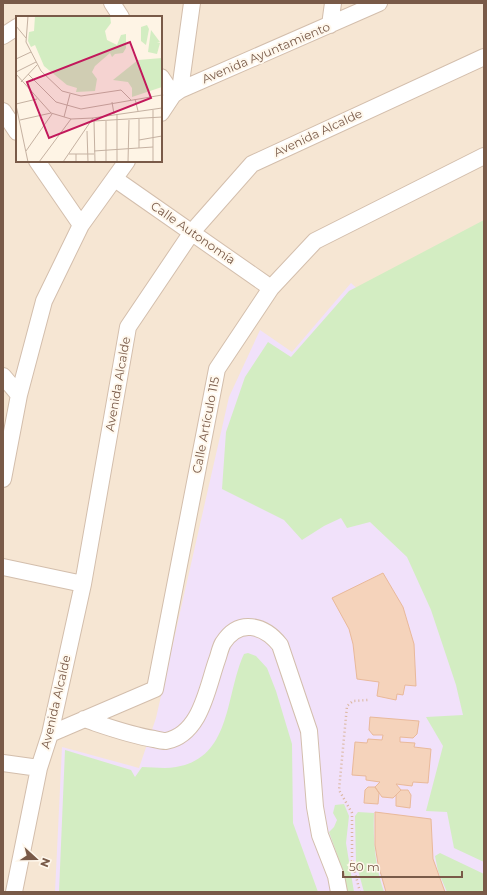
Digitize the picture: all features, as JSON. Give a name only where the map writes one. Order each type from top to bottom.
[{"type":"street","points":[[112,3],[120,16]]},
{"type":"street","points":[[162,112],[177,93],[192,3]]},
{"type":"street","points":[[330,25],[333,3]]},
{"type":"street","name":"Avenida Ayuntamiento","points":[[177,93],[379,3]]},
{"type":"street","points":[[3,36],[16,28]]},
{"type":"street","name":"Avenida Alcalde","points":[[14,892],[39,768],[50,734],[83,584],[128,327],[192,232],[252,164],[484,56]]},
{"type":"street","points":[[162,78],[177,93]]},
{"type":"street","points":[[3,111],[16,130]]},
{"type":"street","name":"Calle Artículo 115","points":[[50,734],[84,718],[155,689],[217,369],[271,288],[315,241],[484,156]]},
{"type":"street","points":[[38,162],[81,225]]},
{"type":"street","points":[[3,479],[19,396],[44,301],[81,225],[126,162]]},
{"type":"street","name":"Calle Autonomía","points":[[115,179],[271,288]]},
{"type":"street","points":[[3,376],[19,396]]},
{"type":"street","points":[[3,392],[19,396]]},
{"type":"street","points":[[3,567],[83,584]]},
{"type":"street","points":[[84,718],[131,736],[166,741],[187,732],[198,714],[222,644],[232,632],[245,627],[259,628],[272,634],[280,645],[309,731],[315,807],[320,835],[336,876],[339,892]]},
{"type":"street","points":[[3,762],[39,768]]},
{"type":"path","points":[[360,892],[352,861],[352,813],[339,790],[347,706],[353,701],[368,700]]},
{"type":"shaded area","points":[[3,3],[362,3],[162,103],[162,16],[16,16],[16,162],[118,162],[73,224],[18,381],[3,376]]},
{"type":"shaded area","points":[[367,3],[484,3],[484,892],[3,892],[3,456],[40,299],[121,162],[162,162],[162,107]]},
{"type":"shaded area","points":[[351,283],[413,339],[484,390],[484,892],[55,892],[62,747],[139,768],[156,718],[229,397],[260,330],[292,352]]},
{"type":"shaded area","points":[[3,378],[18,383],[3,446]]},
{"type":"green space","points":[[484,220],[484,862],[454,848],[447,812],[426,811],[443,746],[426,717],[463,715],[456,685],[431,610],[407,557],[370,522],[347,528],[341,518],[324,526],[302,540],[284,520],[222,489],[226,432],[245,377],[268,342],[291,357],[349,291]]},
{"type":"green space","points":[[248,653],[256,656],[267,668],[276,691],[292,744],[293,823],[318,892],[59,892],[65,750],[131,770],[135,777],[142,767],[172,768],[194,761],[208,751],[217,738],[224,722],[238,670],[244,654]]},
{"type":"green space","points":[[344,804],[349,816],[346,843],[354,892],[347,892],[344,874],[329,832],[334,827],[337,820],[333,813],[335,805]]},
{"type":"green space","points":[[358,812],[374,813],[375,853],[378,872],[384,892],[364,892],[356,863],[355,816]]},
{"type":"green space","points":[[440,853],[484,874],[484,892],[447,892],[438,871],[435,856]]},
{"type":"building","points":[[383,573],[403,607],[414,644],[416,686],[405,685],[403,695],[397,694],[396,700],[377,696],[379,682],[357,679],[353,644],[349,629],[332,598]]},
{"type":"building","points":[[370,717],[419,721],[417,734],[413,738],[400,737],[400,742],[415,743],[414,747],[431,749],[428,783],[413,782],[412,786],[396,784],[401,790],[393,798],[382,797],[375,787],[380,782],[366,780],[366,776],[352,775],[355,742],[367,743],[368,739],[382,740],[383,735],[373,735],[369,730]]},
{"type":"building","points":[[368,787],[375,787],[379,793],[378,804],[364,803],[365,790]]},
{"type":"building","points":[[401,790],[408,790],[411,795],[410,808],[396,806],[396,795]]},
{"type":"building","points":[[375,812],[431,819],[433,859],[445,892],[386,892],[378,864],[375,845]]}]
